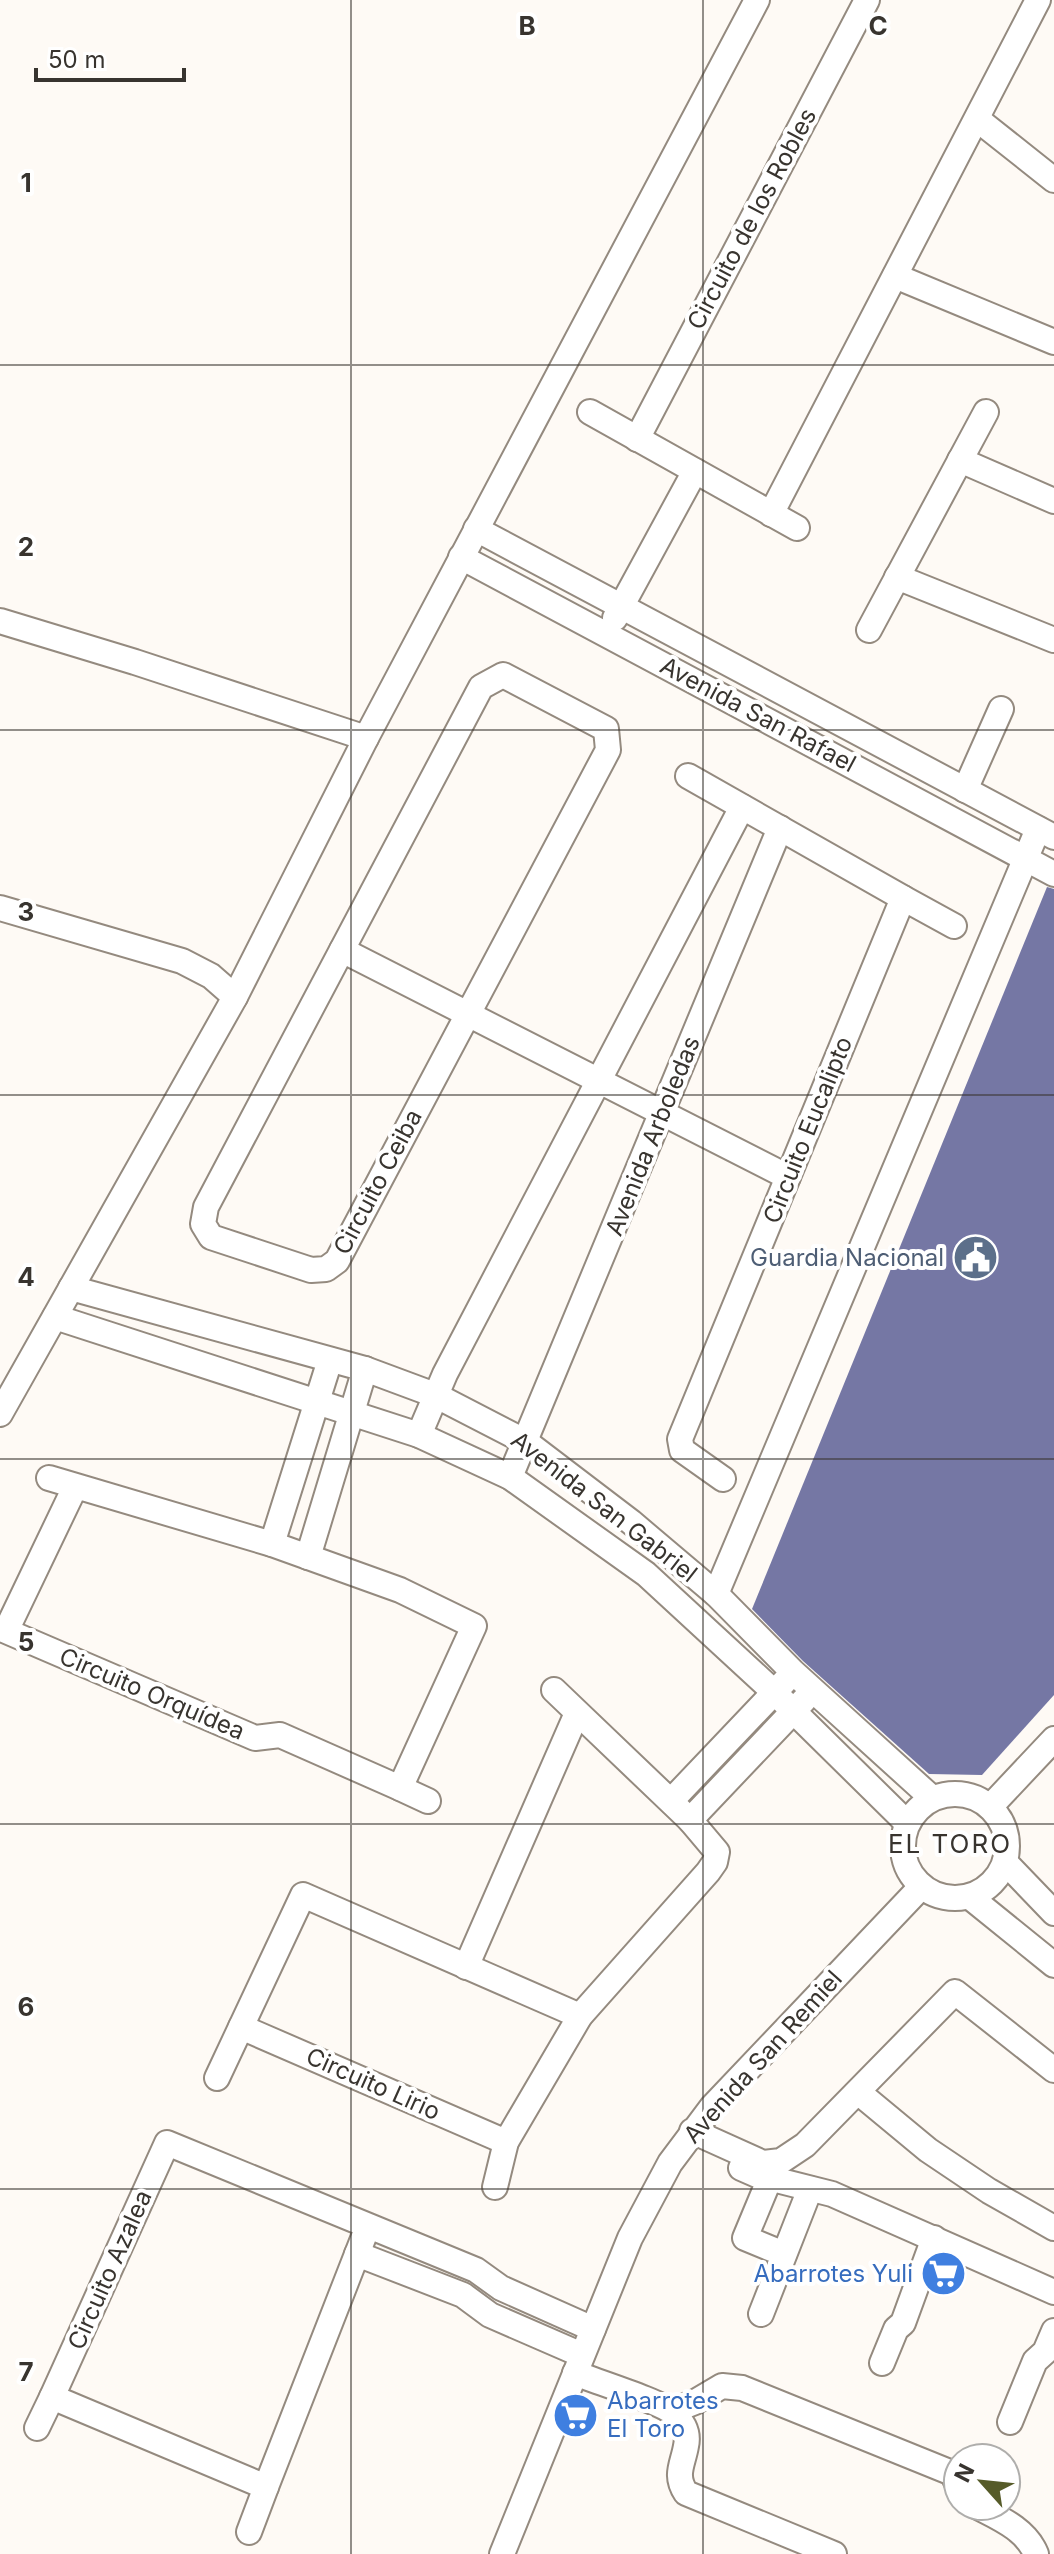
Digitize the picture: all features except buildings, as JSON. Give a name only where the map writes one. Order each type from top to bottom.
[{"type":"street","points":[[0,1414],[235,997],[366,738],[757,0]]},
{"type":"street","name":"Circuito de los Robles","points":[[637,439],[867,0]]},
{"type":"street","points":[[771,514],[1038,0]]},
{"type":"street","points":[[977,119],[1054,180]]},
{"type":"street","points":[[895,276],[1054,342]]},
{"type":"street","points":[[590,412],[797,528]]},
{"type":"street","points":[[869,630],[986,412]]},
{"type":"street","points":[[960,460],[1054,501]]},
{"type":"street","points":[[606,634],[695,471]]},
{"type":"street","name":"Avenida San Rafael","points":[[476,529],[1046,833]]},
{"type":"street","name":"Avenida San Rafael","points":[[461,557],[1054,874]]},
{"type":"street","points":[[897,577],[1054,640]]},
{"type":"street","points":[[0,621],[366,738]]},
{"type":"street","name":"Circuito Ceiba","points":[[503,675],[606,729],[608,750],[467,1014],[337,1261],[326,1269],[311,1270],[211,1237],[203,1224],[206,1207],[481,687],[503,675]]},
{"type":"street","points":[[773,723],[787,695]]},
{"type":"street","points":[[965,790],[1001,709]]},
{"type":"street","points":[[688,776],[954,926]]},
{"type":"street","points":[[419,1435],[435,1395],[742,807]]},
{"type":"street","name":"Avenida Arboledas","points":[[510,1477],[780,828]]},
{"type":"street","points":[[716,1594],[1026,858],[1046,833]]},
{"type":"street","name":"Circuito Eucalipto","points":[[723,1479],[682,1450],[680,1439],[903,898]]},
{"type":"street","points":[[0,908],[182,961],[211,976],[235,997]]},
{"type":"street","points":[[342,950],[788,1177]]},
{"type":"street","name":"Avenida San Gabriel","points":[[71,1288],[365,1369],[435,1395],[526,1442],[631,1522],[716,1594],[793,1672],[932,1798]]},
{"type":"street","name":"Avenida San Gabriel","points":[[55,1317],[419,1435],[510,1477],[646,1574],[774,1692],[907,1823]]},
{"type":"street","points":[[272,1544],[330,1360]]},
{"type":"street","points":[[308,1557],[365,1369]]},
{"type":"street","points":[[49,1478],[272,1544],[400,1590],[474,1626],[400,1788]]},
{"type":"street","name":"Circuito Orquídea","points":[[75,1487],[6,1631],[255,1738],[280,1735],[428,1801]]},
{"type":"street","points":[[286,1500],[322,1512]]},
{"type":"street","points":[[671,1801],[793,1672]]},
{"type":"street","points":[[495,2187],[506,2142],[580,2016],[715,1862],[717,1852],[671,1801],[554,1690]]},
{"type":"street","points":[[690,1820],[814,1690]]},
{"type":"street","points":[[466,1967],[577,1713]]},
{"type":"street","points":[[990,1807],[1054,1739]]},
{"type":"street","points":[[698,1771],[717,1791]]},
{"type":"street","points":[[949,1793],[966,1794],[990,1807],[1005,1828],[1007,1845],[1005,1862],[997,1877],[985,1889],[970,1897],[953,1899],[936,1896],[921,1887],[909,1874],[903,1857],[902,1840],[907,1823],[918,1808],[932,1798],[949,1793]]},
{"type":"street","points":[[1005,1862],[1054,1913]]},
{"type":"street","name":"Avenida San Remiel","points":[[502,2554],[630,2238],[650,2197],[688,2137],[921,1887]]},
{"type":"street","points":[[217,2078],[303,1895],[580,2016]]},
{"type":"street","points":[[970,1897],[1054,1965]]},
{"type":"street","points":[[688,2137],[763,2163],[781,2161],[805,2145],[955,1992],[1054,2070]]},
{"type":"street","name":"Circuito Lirio","points":[[241,2027],[506,2142]]},
{"type":"street","points":[[858,2092],[928,2150],[989,2191],[1054,2228]]},
{"type":"street","points":[[688,2137],[770,2178],[832,2194],[1054,2292]]},
{"type":"street","name":"Circuito Azalea","points":[[37,2428],[158,2139],[476,2270],[501,2288],[593,2329]]},
{"type":"street","points":[[770,2178],[745,2238],[784,2254]]},
{"type":"street","points":[[761,2314],[810,2189]]},
{"type":"street","points":[[249,2532],[368,2226]]},
{"type":"street","points":[[882,2363],[896,2329],[895,2318],[934,2238]]},
{"type":"street","points":[[357,2254],[463,2295],[490,2315],[672,2411],[688,2437],[679,2468],[681,2485],[686,2493],[834,2554]]},
{"type":"street","points":[[490,2315],[501,2288]]},
{"type":"street","points":[[1010,2422],[1035,2361],[1035,2348],[1054,2300]]},
{"type":"street","points":[[1035,2361],[1045,2352],[1054,2331]]},
{"type":"street","points":[[672,2411],[722,2386],[742,2388],[942,2469]]},
{"type":"street","points":[[52,2397],[266,2487]]},
{"type":"street","points":[[1008,2522],[1032,2544],[1036,2554]]},
{"type":"place","name":"Guardia Nacional","points":[[975,1258]]},
{"type":"place","name":"Abarrotes Yuli","points":[[944,2274]]},
{"type":"place","name":"Abarrotes El Toro","points":[[576,2415]]},
{"type":"district","name":"EL TORO","points":[[950,1844]]}]
